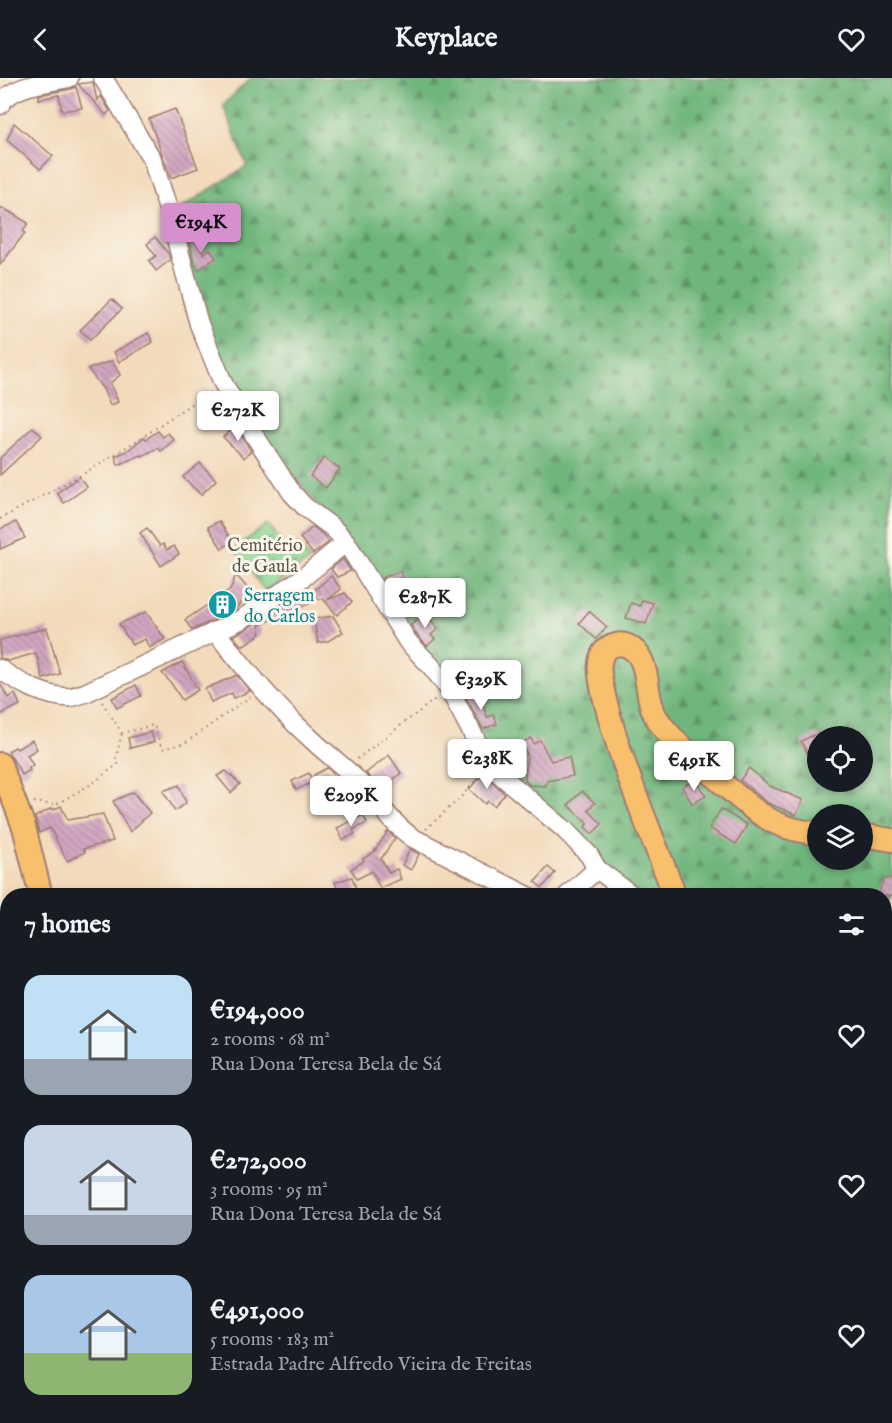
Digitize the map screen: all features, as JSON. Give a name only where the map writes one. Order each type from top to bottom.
[{"type":"main road","points":[[672,888],[621,753],[600,682],[600,659],[603,652],[610,646],[623,644],[636,653],[642,661],[650,704],[656,717],[684,749],[755,811],[776,823],[807,832]]},
{"type":"main road","points":[[0,764],[24,827],[39,888]]},
{"type":"main road","points":[[873,837],[892,840]]},
{"type":"street","points":[[0,105],[10,93],[19,89],[69,78]]},
{"type":"street","points":[[104,78],[152,159],[170,215],[199,324],[223,383],[249,427],[292,493],[346,542],[408,642],[431,666],[457,701],[478,747],[491,765],[566,830],[590,855],[597,869],[622,888]]},
{"type":"street","points":[[0,669],[18,681],[55,695],[71,697],[94,689],[242,619],[304,576],[346,542]]},
{"type":"street","points":[[215,631],[246,670],[306,735],[345,768],[402,830],[512,888]]},
{"type":"street","points":[[576,888],[597,869]]},
{"type":"path","points":[[0,519],[83,474],[223,383]]},
{"type":"path","points":[[122,733],[154,725],[162,748],[185,743],[263,688]]},
{"type":"path","points":[[32,801],[55,805],[93,783],[118,764],[116,758],[122,733],[94,689]]},
{"type":"path","points":[[345,768],[449,689]]},
{"type":"path","points":[[416,839],[491,765]]},
{"type":"green space","points":[[251,78],[892,78],[892,888],[630,888],[497,772],[346,542],[223,383],[170,215],[247,166],[223,105]]},
{"type":"green space","name":"Cemitério de Gaula","points":[[268,524],[289,552],[298,544],[310,560],[265,591],[234,549]]},
{"type":"building","points":[[93,82],[97,101],[101,96],[110,111],[106,115],[78,84]]},
{"type":"building","points":[[76,87],[82,108],[62,111],[59,95],[39,99],[39,95]]},
{"type":"building","points":[[175,109],[198,168],[171,178],[149,119]]},
{"type":"building","points":[[14,123],[53,156],[40,169],[7,140]]},
{"type":"building","points":[[0,207],[28,223],[23,232],[25,233],[0,265]]},
{"type":"building","points":[[155,237],[168,253],[170,260],[156,271],[149,261],[156,256],[147,244]]},
{"type":"building","points":[[200,237],[203,254],[210,249],[216,258],[198,270],[193,260],[190,239]]},
{"type":"building","points":[[112,299],[122,309],[90,340],[80,330]]},
{"type":"building","points":[[148,333],[153,342],[119,362],[114,352]]},
{"type":"building","points":[[112,361],[120,375],[110,383],[118,402],[110,405],[103,389],[88,369]]},
{"type":"building","points":[[236,426],[251,451],[244,458],[223,437]]},
{"type":"building","points":[[33,427],[42,436],[0,475],[0,458]]},
{"type":"building","points":[[158,431],[163,437],[168,433],[174,440],[161,451],[158,448],[118,465],[115,456],[127,451],[144,437],[146,439]]},
{"type":"building","points":[[324,458],[340,469],[326,488],[310,476]]},
{"type":"building","points":[[200,463],[216,480],[201,495],[183,477]]},
{"type":"building","points":[[79,477],[87,487],[64,503],[57,493]]},
{"type":"building","points":[[219,521],[232,541],[222,549],[208,527]]},
{"type":"building","points":[[16,522],[25,538],[0,549],[0,529]]},
{"type":"building","points":[[313,527],[329,542],[313,554],[300,538]]},
{"type":"building","points":[[147,528],[160,546],[163,544],[167,550],[174,546],[179,554],[161,566],[140,533]]},
{"type":"building","points":[[343,559],[351,571],[337,577],[331,569]]},
{"type":"building","points":[[400,571],[411,598],[397,604],[382,578]]},
{"type":"building","name":"Serragem do Carlos","points":[[236,575],[250,591],[235,610],[192,630],[185,620],[230,590]]},
{"type":"building","points":[[331,576],[341,589],[327,600],[345,593],[352,602],[337,615],[322,598],[259,625],[261,634],[242,646],[233,636],[303,591],[306,597]]},
{"type":"building","points":[[642,600],[653,603],[646,624],[626,618],[631,603],[640,606]]},
{"type":"building","points":[[589,611],[607,627],[596,639],[579,623]]},
{"type":"building","points":[[146,612],[165,639],[149,648],[145,639],[132,645],[119,624]]},
{"type":"building","points":[[426,614],[438,629],[431,635],[435,639],[427,646],[411,625]]},
{"type":"building","points":[[333,616],[343,632],[328,641],[318,643],[314,619]]},
{"type":"building","points":[[47,628],[60,674],[43,679],[36,653],[8,661],[0,658],[0,640]]},
{"type":"building","points":[[182,662],[198,690],[182,700],[162,673]]},
{"type":"building","points":[[237,675],[250,691],[234,698],[232,693],[211,702],[205,689]]},
{"type":"building","points":[[0,683],[8,698],[15,694],[20,705],[0,715]]},
{"type":"building","points":[[136,685],[141,696],[117,708],[112,698]]},
{"type":"building","points":[[480,692],[487,717],[494,715],[497,724],[483,729],[465,696]]},
{"type":"building","points":[[151,732],[154,742],[130,748],[128,738]]},
{"type":"building","points":[[531,738],[534,744],[540,740],[551,761],[569,757],[573,776],[547,781],[546,786],[530,785],[525,781],[527,754],[521,743]]},
{"type":"building","points":[[807,738],[807,752],[801,741]]},
{"type":"building","points":[[32,740],[37,749],[27,755],[33,765],[22,775],[8,751],[15,747],[17,749]]},
{"type":"building","points":[[389,755],[401,773],[381,790],[366,773]]},
{"type":"building","points":[[327,768],[332,772],[336,781],[339,778],[357,797],[344,808],[323,782],[318,784],[314,775]]},
{"type":"building","points":[[749,768],[770,786],[803,800],[796,815],[768,803],[740,780]]},
{"type":"building","points":[[226,771],[240,784],[231,793],[217,776]]},
{"type":"building","points":[[309,773],[313,782],[296,790],[292,781]]},
{"type":"building","points":[[484,773],[505,794],[494,806],[488,801],[485,804],[469,789]]},
{"type":"building","points":[[695,779],[706,796],[692,804],[682,787]]},
{"type":"building","points":[[179,785],[186,803],[175,811],[163,791]]},
{"type":"building","points":[[582,791],[595,803],[588,810],[602,824],[592,834],[585,827],[588,823],[568,805]]},
{"type":"building","points":[[133,792],[150,813],[130,832],[113,801]]},
{"type":"building","points":[[61,806],[68,820],[103,814],[113,841],[83,849],[85,852],[67,861],[50,828],[39,833],[35,817]]},
{"type":"building","points":[[721,809],[747,825],[736,844],[709,828]]},
{"type":"building","points":[[363,815],[367,823],[353,830],[355,834],[343,840],[337,828]]},
{"type":"building","points":[[388,831],[395,838],[381,859],[389,873],[397,869],[401,879],[380,888],[372,871],[357,879],[351,869],[374,852]]},
{"type":"building","points":[[410,849],[419,854],[411,870],[402,865]]},
{"type":"building","points":[[548,867],[555,873],[542,888],[535,882]]},
{"type":"building","points":[[352,877],[356,888],[337,888],[335,882]]},
{"type":"building","points":[[892,877],[892,888],[880,888],[883,880]]},
{"type":"place","name":"Serragem do Carlos","points":[[223,605]]}]
